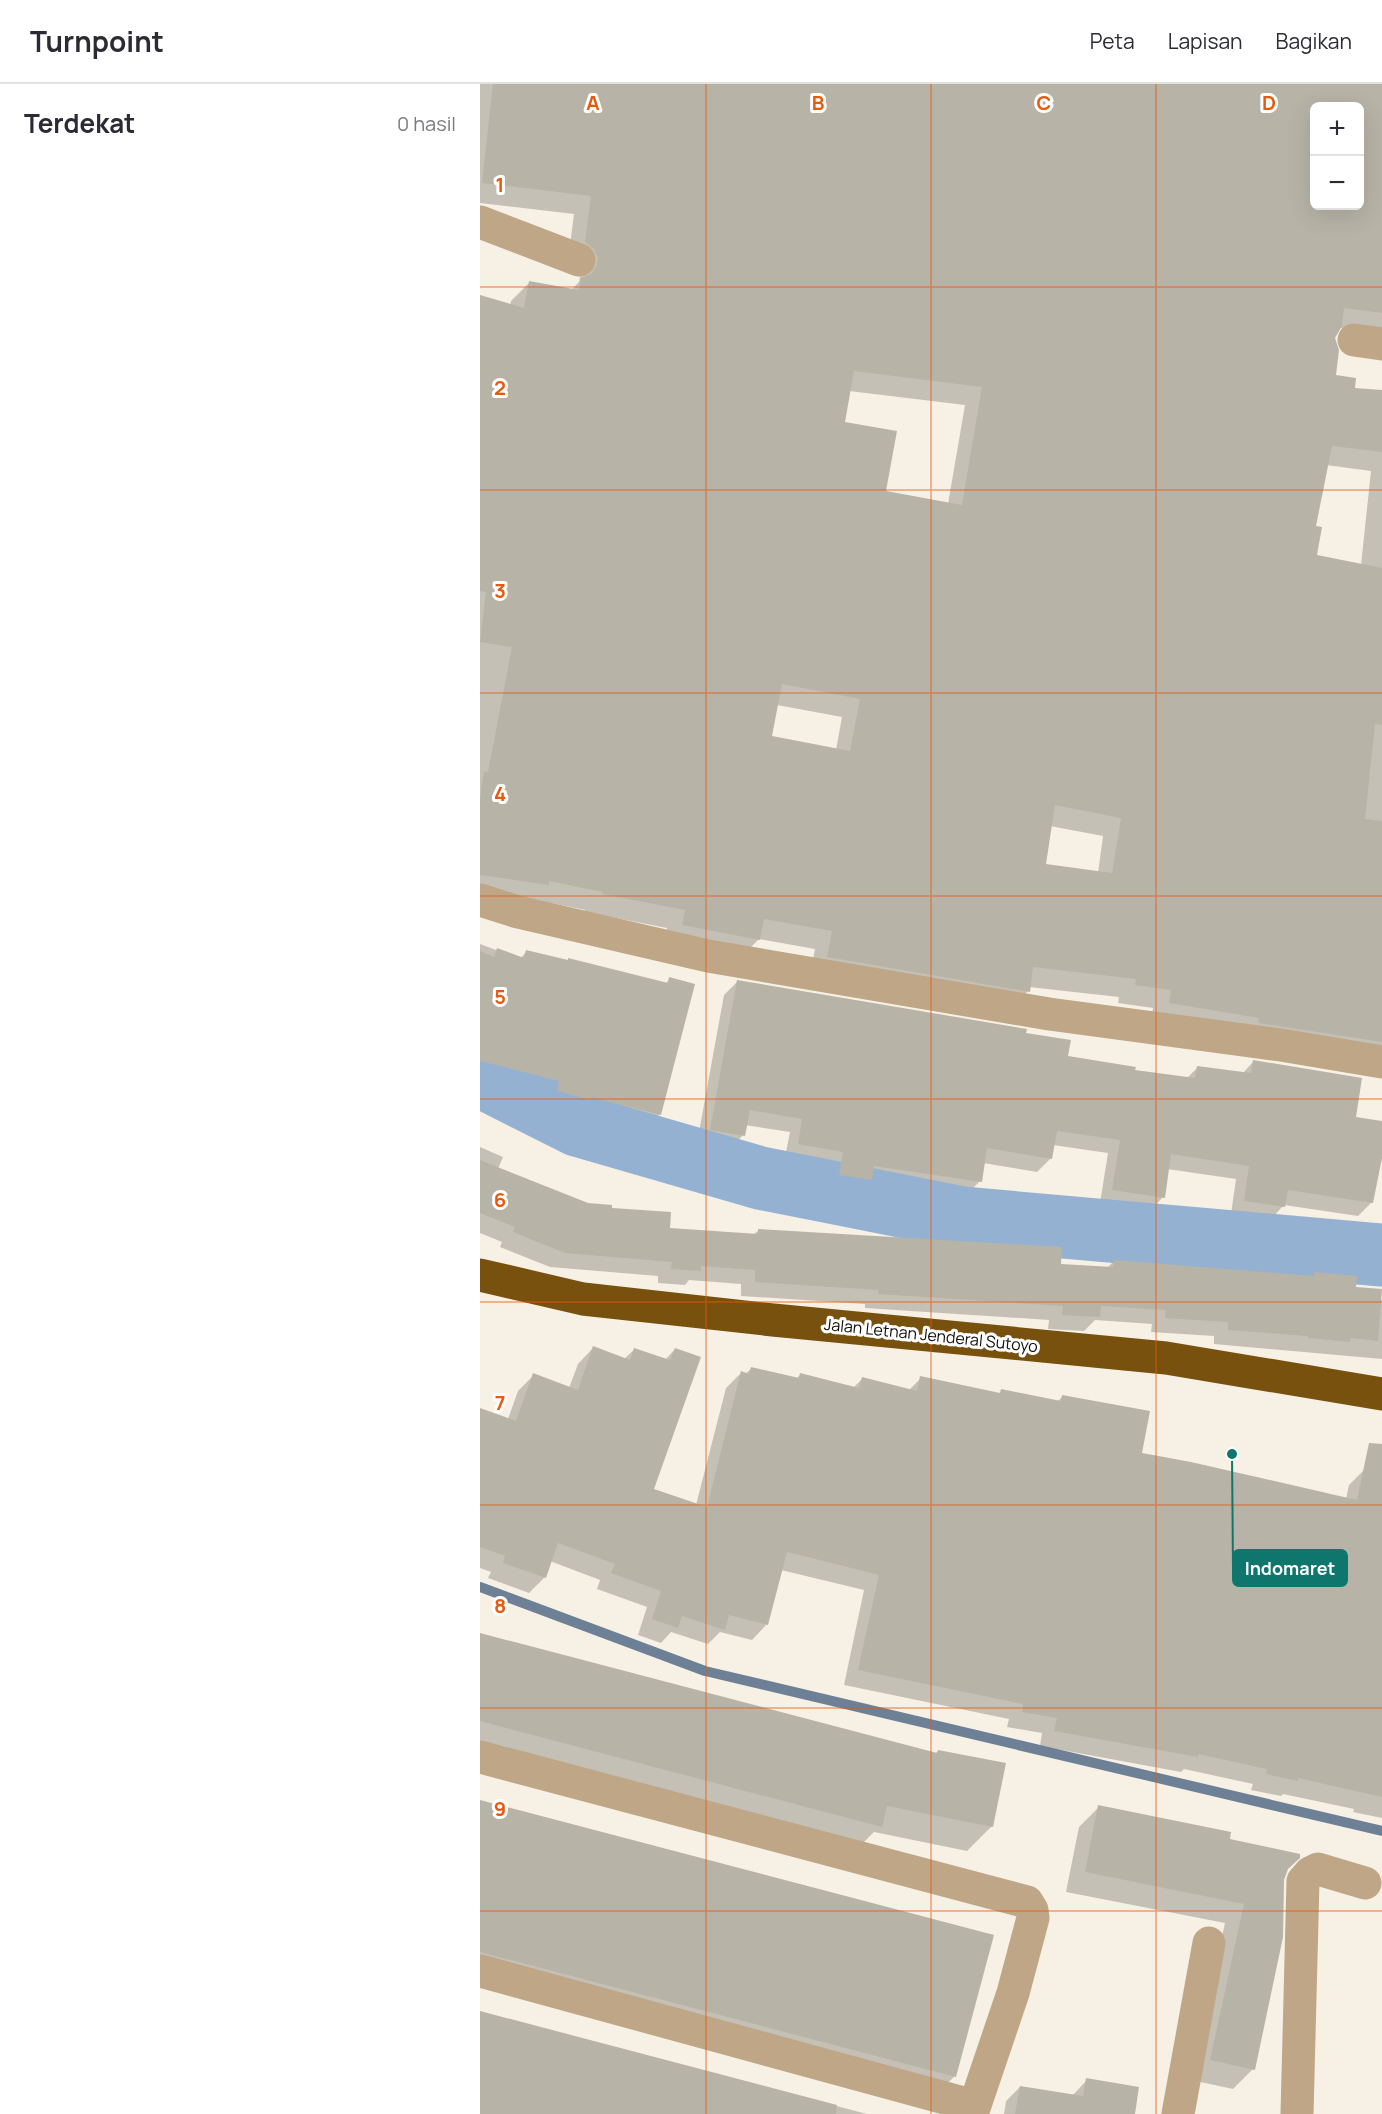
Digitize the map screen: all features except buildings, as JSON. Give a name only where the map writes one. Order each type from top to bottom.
[{"type":"highway","name":"Jalan Letnan Jenderal Sutoyo","points":[[480,1275],[583,1299],[1166,1358],[1382,1394]]},
{"type":"street","points":[[480,222],[579,260]]},
{"type":"street","points":[[480,900],[518,912],[708,956],[1049,1014],[1382,1062]]},
{"type":"street","points":[[480,1757],[1027,1902],[1032,1910],[1033,1918],[1013,1993],[973,2110],[480,1971]]},
{"type":"street","points":[[1297,2114],[1303,1881],[1310,1872],[1318,1869],[1365,1883]]},
{"type":"street","points":[[1178,2114],[1209,1943]]},
{"type":"waterway","points":[[480,1076],[577,1125],[760,1178],[962,1218],[1382,1255]]},
{"type":"waterway","points":[[480,1587],[705,1671],[1382,1831]]},
{"type":"place","name":"Indomaret","points":[[1232,1454]]}]
